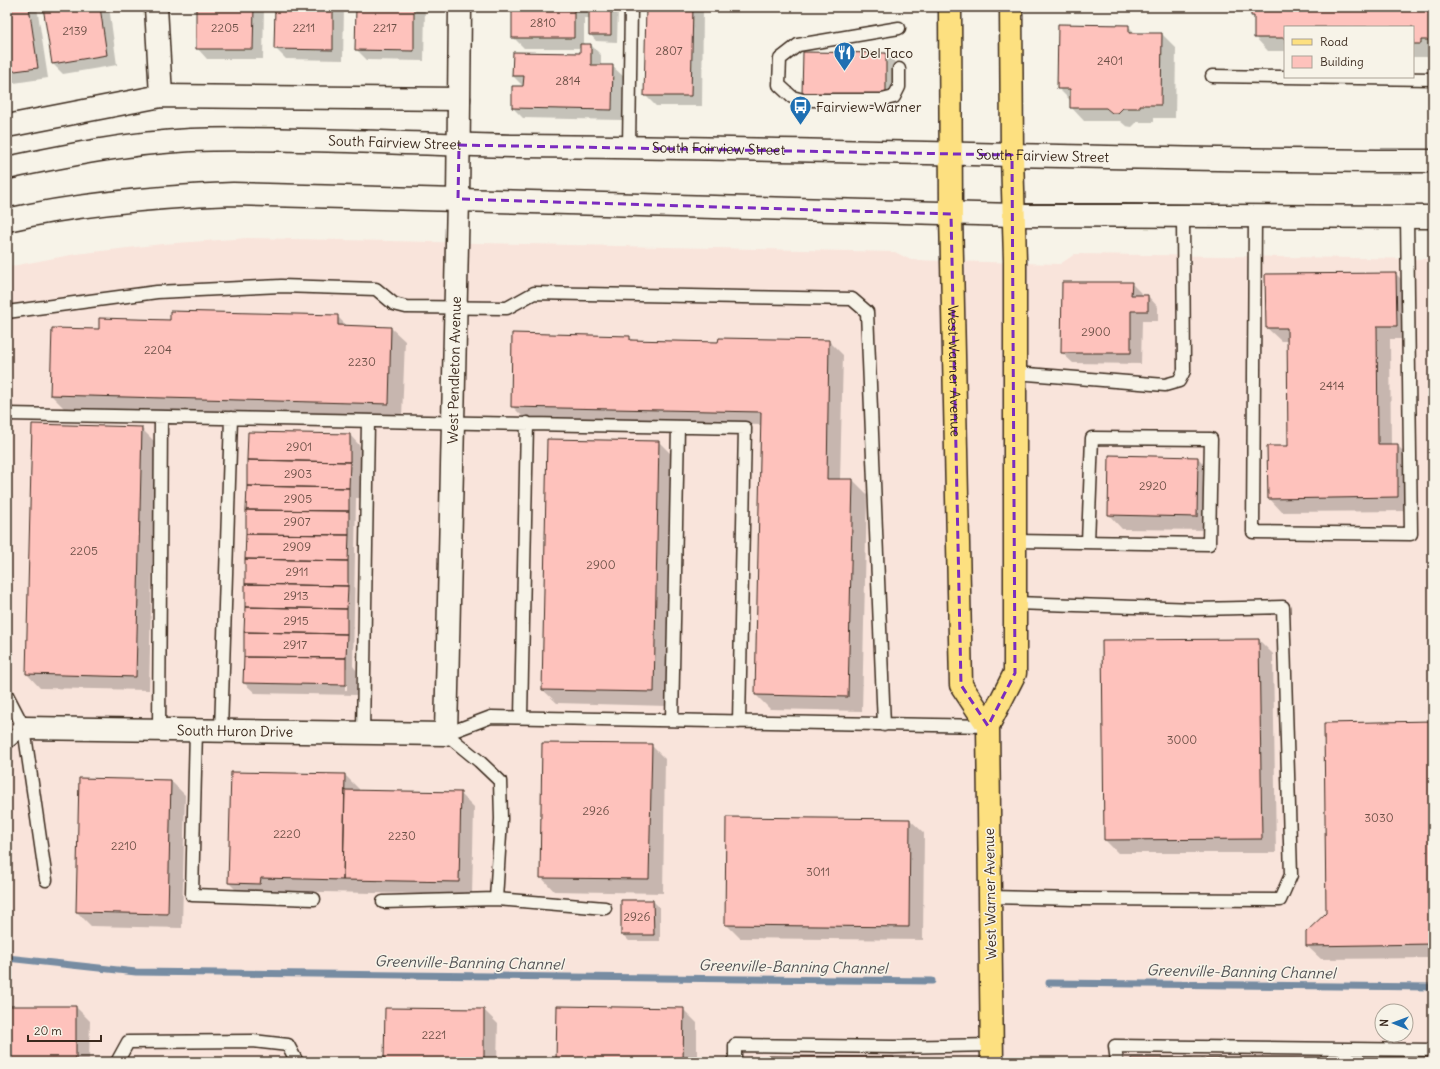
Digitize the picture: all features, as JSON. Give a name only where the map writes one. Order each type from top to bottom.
[{"type":"main road","points":[[156,7],[161,96]]},
{"type":"main road","name":"West Pendleton Avenue","points":[[446,734],[456,307],[460,7]]},
{"type":"main road","name":"West Warner Avenue","points":[[950,7],[950,154],[961,685],[988,726]]},
{"type":"main road","name":"West Warner Avenue","points":[[992,1054],[988,726],[1015,673],[1015,372],[1011,7]]},
{"type":"main road","points":[[7,126],[161,96],[459,99]]},
{"type":"main road","name":"South Fairview Street","points":[[7,168],[64,156],[121,147],[188,140],[239,139],[459,145],[629,146],[1012,156],[1211,158],[1284,161],[1433,161]]},
{"type":"main road","points":[[7,220],[73,208],[188,195],[241,194],[951,214],[1433,217]]},
{"type":"main road","name":"South Huron Drive","points":[[24,728],[446,734]]},
{"type":"lane","points":[[629,146],[631,7]]},
{"type":"lane","points":[[899,28],[798,45],[780,59],[779,84],[792,97],[803,100],[882,100],[894,97],[899,87],[899,69]]},
{"type":"lane","points":[[1212,76],[1284,77]]},
{"type":"lane","points":[[1359,78],[1433,79]]},
{"type":"lane","points":[[1015,372],[1165,385],[1179,382],[1184,371],[1183,216]]},
{"type":"lane","points":[[1255,217],[1253,532],[1411,534],[1407,217]]},
{"type":"lane","points":[[7,312],[157,292],[281,286],[376,289],[394,304],[406,306],[507,308],[534,294],[852,299],[866,312],[884,725]]},
{"type":"lane","points":[[7,414],[745,428],[739,722]]},
{"type":"lane","points":[[159,730],[161,417]]},
{"type":"lane","points":[[221,731],[231,418]]},
{"type":"lane","points":[[363,733],[368,421]]},
{"type":"lane","points":[[521,717],[527,423]]},
{"type":"lane","points":[[672,720],[678,427]]},
{"type":"lane","points":[[1015,541],[1209,544],[1211,439],[1092,438],[1088,542]]},
{"type":"lane","points":[[990,897],[1280,900],[1291,876],[1283,607],[1196,609],[1015,603]]},
{"type":"lane","points":[[7,695],[24,728],[46,880]]},
{"type":"lane","points":[[496,899],[501,819],[500,781],[479,761],[446,734],[491,716],[988,726]]},
{"type":"lane","points":[[7,743],[24,728]]},
{"type":"lane","points":[[196,730],[192,895],[314,899]]},
{"type":"lane","points":[[383,902],[496,899],[605,908]]},
{"type":"lane","points":[[117,1062],[128,1042],[245,1041],[288,1045],[297,1062]]},
{"type":"lane","points":[[734,1062],[735,1045],[894,1047],[992,1054]]},
{"type":"lane","points":[[1117,1062],[1115,1046],[1433,1050]]},
{"type":"highlighted area","points":[[459,145],[1012,155],[1015,673],[988,726],[961,685],[951,214],[458,199]]},
{"type":"shaded area","points":[[248,238],[895,252],[911,260],[1060,264],[1075,254],[1433,259],[1433,1062],[7,1062],[7,267],[76,254],[162,244]]},
{"type":"building","points":[[7,7],[29,7],[38,68],[7,72]]},
{"type":"building","points":[[43,7],[100,7],[107,55],[52,64]]},
{"type":"building","points":[[196,7],[254,7],[253,49],[196,49]]},
{"type":"building","points":[[275,7],[333,7],[333,50],[274,49]]},
{"type":"building","points":[[356,7],[414,7],[414,51],[355,50]]},
{"type":"building","points":[[512,7],[583,7],[574,8],[574,38],[512,38]]},
{"type":"building","points":[[589,7],[611,7],[611,35],[589,35]]},
{"type":"building","points":[[646,7],[693,7],[691,96],[644,96]]},
{"type":"building","points":[[1251,7],[1433,7],[1433,40],[1421,40],[1421,44],[1414,44],[1414,26],[1284,26],[1284,38],[1254,38],[1254,16],[1251,16]]},
{"type":"building","points":[[1058,24],[1129,25],[1129,33],[1162,33],[1161,105],[1140,105],[1140,108],[1123,108],[1118,113],[1112,113],[1106,108],[1070,108],[1070,89],[1057,89]]},
{"type":"building","points":[[580,44],[591,44],[591,65],[613,65],[612,110],[512,108],[512,86],[523,86],[524,76],[512,76],[513,52],[580,53]]},
{"type":"building","name":"Del Taco","points":[[803,52],[886,53],[886,95],[802,94]]},
{"type":"building","points":[[1396,273],[1397,326],[1377,326],[1378,444],[1398,444],[1398,497],[1268,499],[1267,446],[1288,446],[1287,328],[1266,328],[1265,274]]},
{"type":"building","points":[[1062,282],[1132,282],[1131,295],[1148,295],[1148,311],[1131,311],[1131,353],[1061,353]]},
{"type":"building","points":[[170,311],[338,315],[338,325],[391,327],[389,404],[50,395],[52,328],[99,329],[99,318],[170,320]]},
{"type":"building","points":[[512,333],[630,336],[630,340],[718,342],[719,338],[829,340],[827,479],[853,479],[848,697],[755,695],[761,412],[511,407]]},
{"type":"building","points":[[32,424],[142,427],[136,677],[26,674]]},
{"type":"building","points":[[248,432],[350,434],[350,462],[247,460]]},
{"type":"building","points":[[547,439],[659,441],[654,692],[542,690]]},
{"type":"building","points":[[1109,455],[1198,457],[1197,517],[1108,515]]},
{"type":"building","points":[[247,460],[350,462],[349,488],[247,486]]},
{"type":"building","points":[[247,486],[349,488],[349,511],[246,510]]},
{"type":"building","points":[[246,510],[349,511],[349,535],[246,534]]},
{"type":"building","points":[[246,534],[349,535],[348,561],[245,559]]},
{"type":"building","points":[[245,559],[348,561],[348,586],[245,584]]},
{"type":"building","points":[[245,584],[348,586],[347,609],[245,607]]},
{"type":"building","points":[[245,607],[347,609],[347,634],[244,632]]},
{"type":"building","points":[[244,632],[347,634],[346,658],[244,657]]},
{"type":"building","points":[[1259,639],[1262,839],[1104,840],[1102,640]]},
{"type":"building","points":[[244,657],[346,658],[346,685],[243,683]]},
{"type":"building","points":[[1433,721],[1433,944],[1306,946],[1306,932],[1326,913],[1324,723]]},
{"type":"building","points":[[542,743],[652,744],[649,879],[540,878]]},
{"type":"building","points":[[231,772],[345,774],[343,880],[261,878],[260,884],[228,883]]},
{"type":"building","points":[[79,778],[171,780],[168,914],[76,912]]},
{"type":"building","points":[[345,790],[461,792],[459,882],[343,880]]},
{"type":"building","points":[[726,817],[910,819],[909,927],[725,925]]},
{"type":"building","points":[[621,900],[653,900],[654,935],[621,935]]},
{"type":"building","points":[[7,1006],[76,1006],[76,1062],[7,1062]]},
{"type":"building","points":[[557,1006],[684,1008],[683,1062],[556,1062]]},
{"type":"building","points":[[385,1008],[484,1009],[484,1062],[384,1062]]},
{"type":"building","points":[[767,1056],[894,1057],[894,1062],[767,1062]]},
{"type":"building","points":[[1131,1058],[1433,1060],[1433,1062],[1131,1062]]},
{"type":"waterway","name":"Greenville-Banning Channel","points":[[7,958],[136,972],[932,981]]},
{"type":"waterway","name":"Greenville-Banning Channel","points":[[1049,983],[1433,987]]},
{"type":"place","name":"Del Taco","points":[[844,72]]},
{"type":"place","name":"Fairview-Warner","points":[[801,126]]}]
